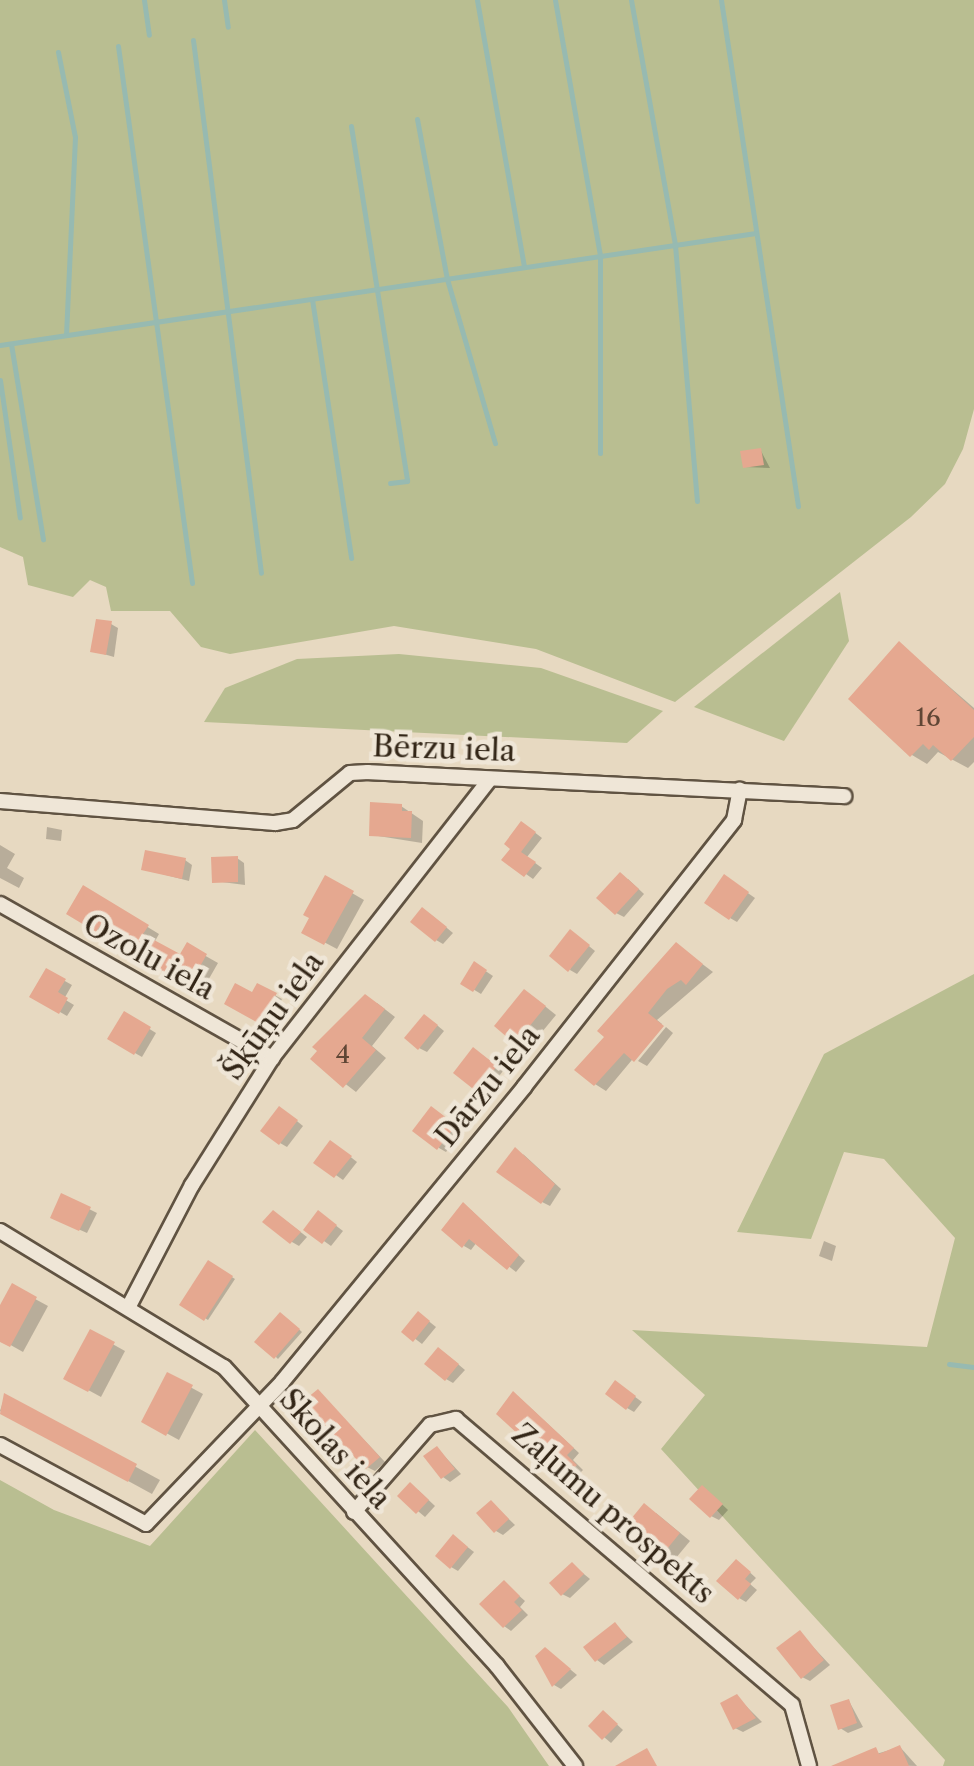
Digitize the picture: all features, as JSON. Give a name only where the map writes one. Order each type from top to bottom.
[{"type":"street","name":"Bērzu iela","points":[[0,801],[275,823],[293,820],[350,773],[844,796]]},
{"type":"street","name":"Šķūņu iela","points":[[130,1304],[192,1185],[272,1058],[490,778]]},
{"type":"street","name":"Dārzu iela","points":[[0,1445],[146,1524],[260,1406],[734,820],[740,790]]},
{"type":"street","name":"Ozolu iela","points":[[0,904],[272,1058]]},
{"type":"street","name":"Skolas iela","points":[[0,1231],[130,1304],[224,1367],[497,1666],[575,1766]]},
{"type":"street","name":"Zaļumu prospekts","points":[[354,1512],[430,1425],[456,1419],[792,1705],[809,1766]]},
{"type":"green space","points":[[0,0],[974,0],[974,409],[963,449],[945,484],[911,517],[675,702],[536,649],[394,626],[230,654],[201,647],[170,611],[111,611],[106,587],[90,580],[73,597],[28,585],[23,557],[0,547]]},
{"type":"green space","points":[[840,592],[849,641],[784,741],[694,707]]},
{"type":"green space","points":[[399,654],[541,668],[663,711],[627,743],[204,722],[225,688],[297,659]]},
{"type":"green space","points":[[974,974],[974,1766],[943,1766],[945,1760],[661,1449],[705,1395],[632,1330],[927,1347],[955,1238],[884,1159],[844,1152],[811,1239],[737,1232],[824,1054]]},
{"type":"green space","points":[[255,1430],[508,1707],[549,1766],[0,1766],[0,1480],[54,1510],[150,1546]]},
{"type":"building","points":[[761,448],[764,465],[743,468],[740,451]]},
{"type":"building","points":[[96,619],[112,621],[106,655],[90,652]]},
{"type":"building","points":[[899,641],[974,710],[974,737],[951,761],[933,745],[929,750],[923,744],[910,757],[848,699]]},
{"type":"building","points":[[370,802],[402,804],[402,811],[412,811],[411,838],[369,836]]},
{"type":"building","points":[[521,821],[536,832],[521,852],[536,862],[524,877],[501,860],[510,849],[504,844]]},
{"type":"building","points":[[145,850],[186,858],[182,879],[141,870]]},
{"type":"building","points":[[238,856],[238,882],[212,883],[211,857]]},
{"type":"building","points":[[620,872],[639,889],[615,915],[596,898]]},
{"type":"building","points":[[724,874],[749,892],[729,920],[704,903]]},
{"type":"building","points":[[325,875],[354,891],[324,945],[301,933],[309,918],[303,915]]},
{"type":"building","points":[[83,885],[149,925],[143,934],[180,954],[187,942],[207,954],[189,986],[152,965],[156,957],[102,923],[96,932],[66,914]]},
{"type":"building","points":[[422,907],[447,927],[435,942],[410,922]]},
{"type":"building","points":[[570,929],[590,945],[568,972],[549,956]]},
{"type":"building","points":[[676,942],[703,964],[686,985],[681,980],[667,989],[648,1013],[664,1026],[634,1062],[624,1053],[594,1086],[574,1070],[604,1037],[597,1031]]},
{"type":"building","points":[[474,961],[487,970],[473,992],[460,984]]},
{"type":"building","points":[[46,968],[66,979],[58,992],[68,998],[59,1014],[29,997]]},
{"type":"building","points":[[235,983],[252,992],[257,983],[277,993],[260,1024],[224,1004]]},
{"type":"building","points":[[524,989],[546,1006],[515,1044],[494,1026]]},
{"type":"building","points":[[365,994],[385,1009],[362,1038],[376,1050],[343,1088],[310,1059],[317,1051],[312,1047]]},
{"type":"building","points":[[124,1011],[151,1027],[134,1055],[107,1039]]},
{"type":"building","points":[[424,1014],[438,1025],[418,1050],[404,1038]]},
{"type":"building","points":[[473,1047],[497,1066],[477,1092],[453,1073]]},
{"type":"building","points":[[279,1106],[298,1120],[279,1145],[260,1131]]},
{"type":"building","points":[[431,1106],[456,1125],[437,1150],[412,1131]]},
{"type":"building","points":[[330,1140],[352,1156],[334,1178],[313,1163]]},
{"type":"building","points":[[515,1147],[555,1184],[541,1204],[496,1172]]},
{"type":"building","points":[[61,1193],[91,1207],[79,1231],[50,1218]]},
{"type":"building","points":[[463,1202],[519,1255],[507,1270],[469,1239],[462,1248],[441,1230]]},
{"type":"building","points":[[273,1210],[301,1232],[290,1244],[262,1222]]},
{"type":"building","points":[[318,1210],[337,1225],[322,1244],[303,1230]]},
{"type":"building","points":[[208,1260],[233,1276],[204,1321],[179,1305]]},
{"type":"building","points":[[12,1283],[37,1297],[10,1347],[0,1342],[0,1305]]},
{"type":"building","points":[[418,1311],[430,1321],[413,1342],[401,1332]]},
{"type":"building","points":[[280,1312],[300,1329],[274,1359],[254,1342]]},
{"type":"building","points":[[90,1329],[115,1342],[88,1392],[63,1379]]},
{"type":"building","points":[[438,1347],[459,1364],[445,1381],[424,1364]]},
{"type":"building","points":[[167,1372],[193,1385],[166,1436],[141,1422]]},
{"type":"building","points":[[615,1380],[636,1396],[626,1410],[605,1394]]},
{"type":"building","points":[[318,1389],[380,1457],[366,1469],[301,1403]]},
{"type":"building","points":[[513,1391],[574,1448],[567,1455],[577,1465],[565,1477],[496,1414]]},
{"type":"building","points":[[4,1393],[137,1464],[128,1482],[0,1414]]},
{"type":"building","points":[[437,1446],[455,1469],[441,1479],[423,1456]]},
{"type":"building","points":[[410,1482],[429,1500],[416,1514],[397,1496]]},
{"type":"building","points":[[702,1485],[723,1504],[710,1518],[689,1499]]},
{"type":"building","points":[[491,1500],[509,1519],[494,1533],[476,1513]]},
{"type":"building","points":[[644,1503],[680,1533],[658,1560],[622,1530]]},
{"type":"building","points":[[453,1534],[468,1547],[450,1569],[435,1556]]},
{"type":"building","points":[[736,1559],[751,1572],[745,1579],[751,1584],[738,1600],[716,1581]]},
{"type":"building","points":[[572,1562],[584,1574],[561,1596],[549,1583]]},
{"type":"building","points":[[504,1580],[520,1596],[514,1602],[522,1610],[503,1628],[479,1604]]},
{"type":"building","points":[[615,1622],[627,1637],[595,1662],[583,1647]]},
{"type":"building","points":[[800,1630],[824,1660],[801,1679],[776,1648]]},
{"type":"building","points":[[545,1647],[571,1669],[552,1687],[535,1656]]},
{"type":"building","points":[[737,1694],[756,1718],[733,1730],[720,1703]]},
{"type":"building","points":[[849,1699],[857,1723],[838,1730],[830,1705]]},
{"type":"building","points":[[603,1710],[618,1724],[602,1740],[588,1726]]},
{"type":"building","points":[[900,1745],[909,1766],[831,1766],[876,1747],[879,1754]]},
{"type":"building","points":[[647,1748],[657,1766],[615,1766]]},
{"type":"waterway","points":[[144,0],[149,35]]},
{"type":"waterway","points":[[224,0],[228,27]]},
{"type":"waterway","points":[[477,0],[524,267]]},
{"type":"waterway","points":[[555,0],[600,256],[600,453]]},
{"type":"waterway","points":[[631,0],[675,245],[697,501]]},
{"type":"waterway","points":[[721,0],[798,506]]},
{"type":"waterway","points":[[193,40],[261,573]]},
{"type":"waterway","points":[[118,46],[192,583]]},
{"type":"waterway","points":[[58,52],[75,137],[66,335]]},
{"type":"waterway","points":[[417,119],[447,279],[495,443]]},
{"type":"waterway","points":[[351,126],[407,481],[390,483]]},
{"type":"waterway","points":[[0,345],[756,233]]},
{"type":"waterway","points":[[312,299],[351,558]]},
{"type":"waterway","points":[[11,344],[43,539]]},
{"type":"waterway","points":[[0,380],[20,518]]},
{"type":"waterway","points":[[949,1364],[974,1367]]}]
